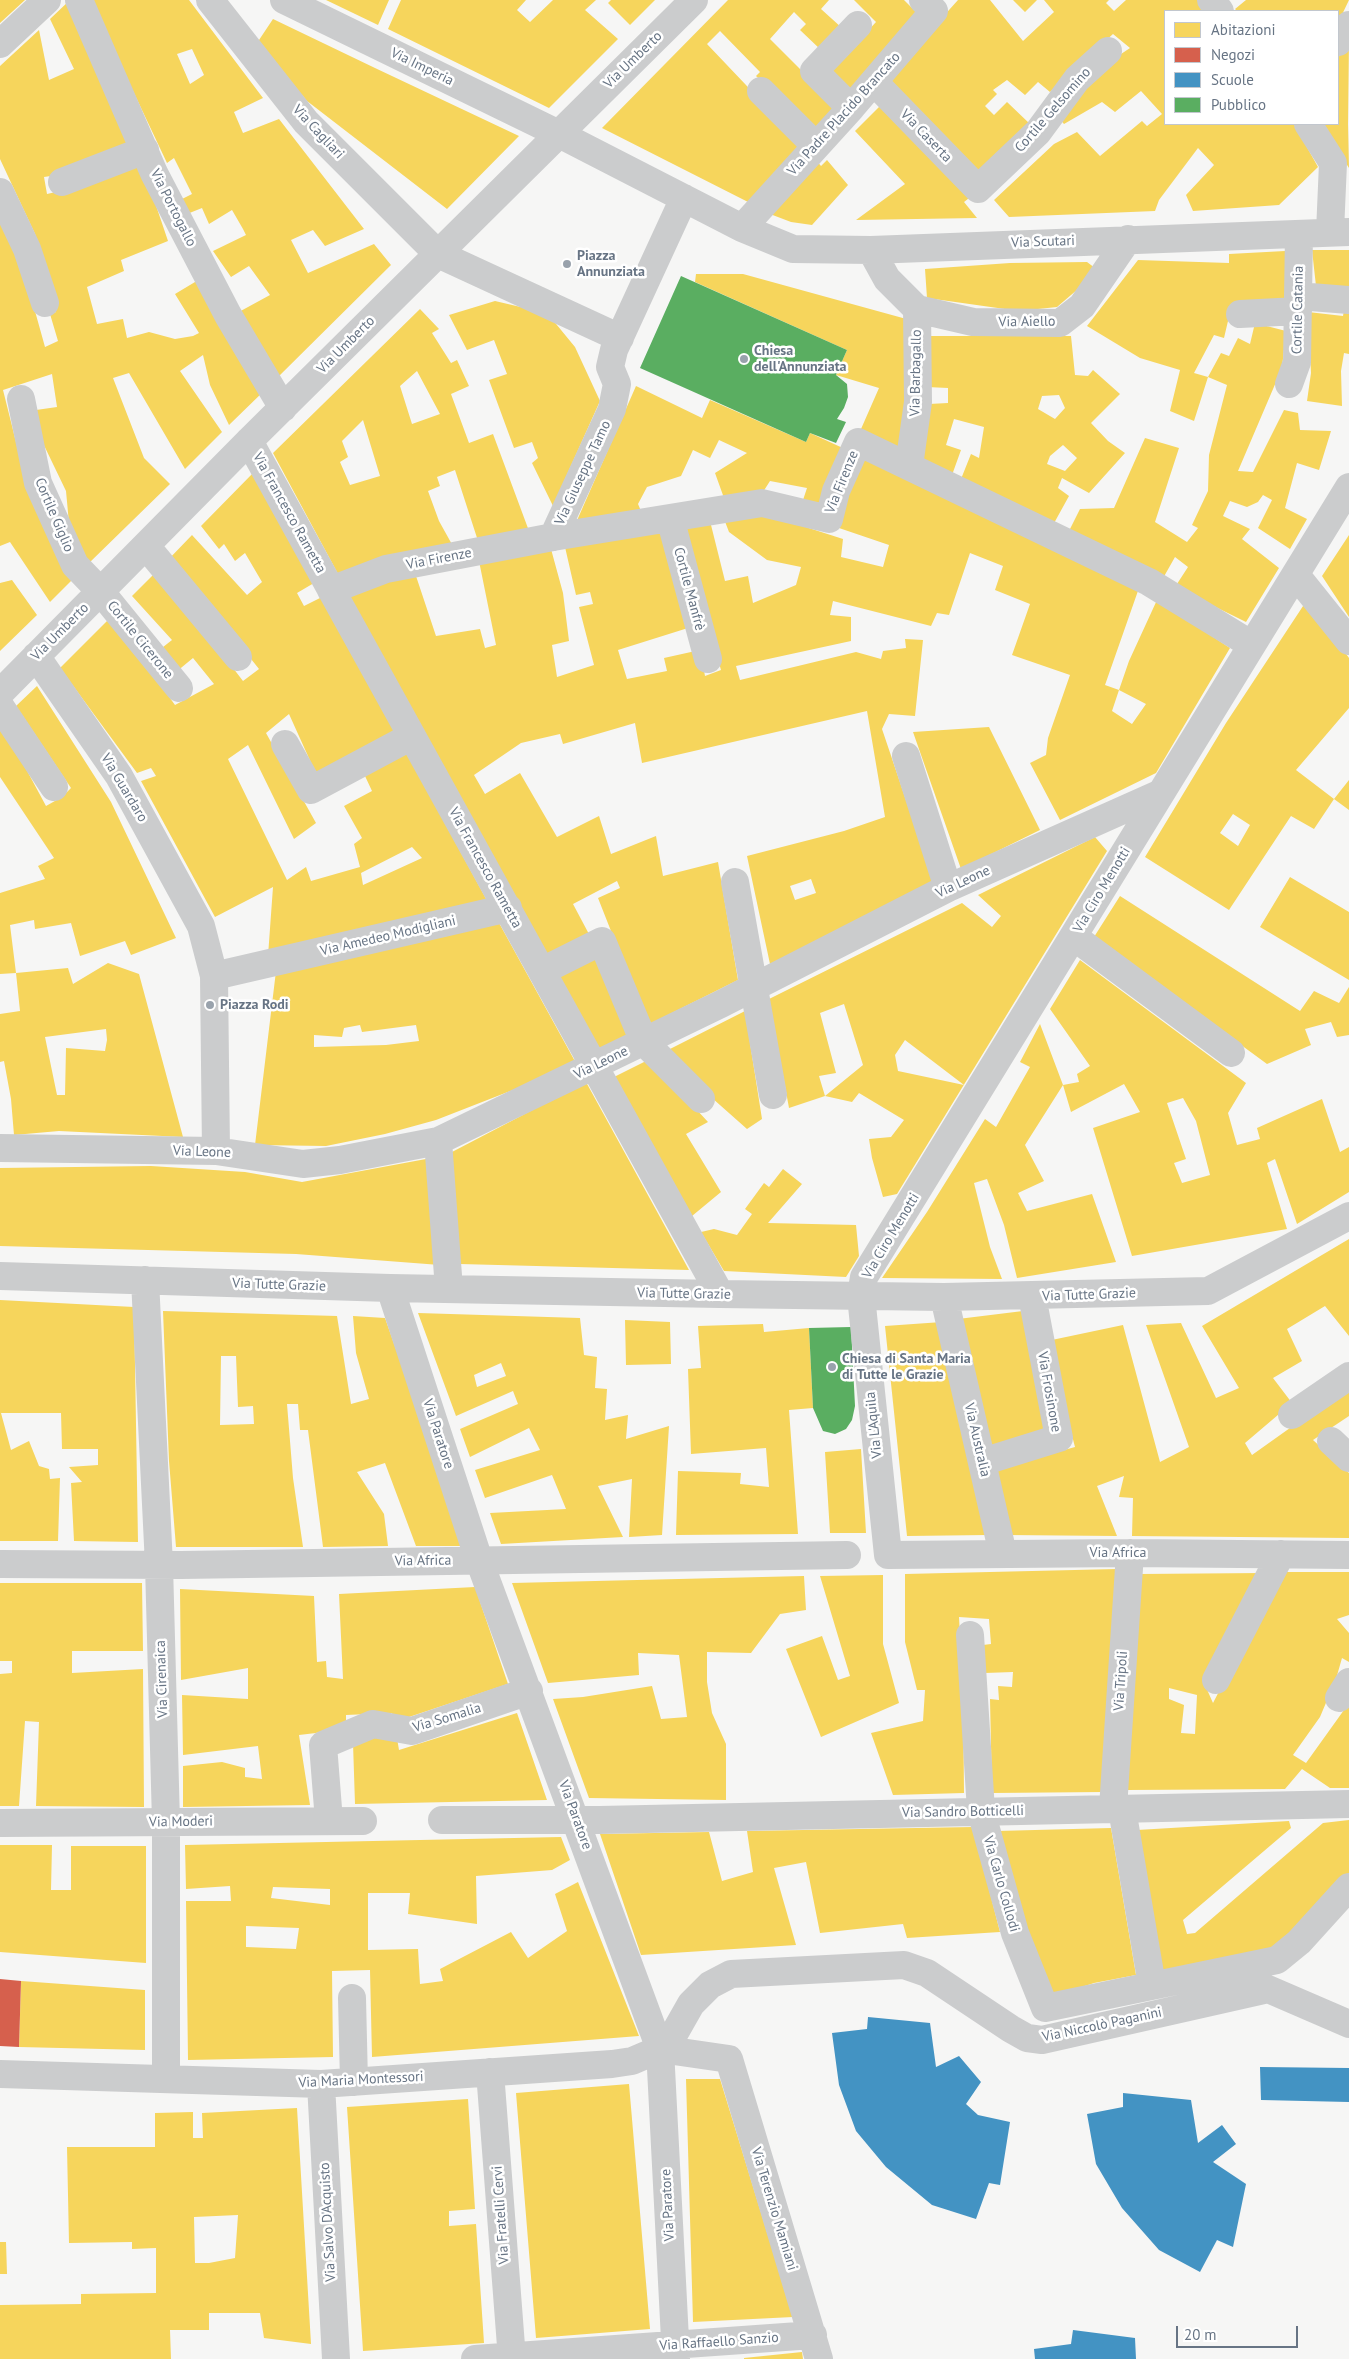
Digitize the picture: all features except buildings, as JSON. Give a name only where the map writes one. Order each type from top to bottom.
[{"type":"street","points":[[0,44],[47,0]]},
{"type":"street","name":"Via Portogallo","points":[[79,0],[145,150],[228,315],[283,408]]},
{"type":"street","name":"Via Cagliari","points":[[210,0],[306,122],[438,254]]},
{"type":"street","name":"Via Imperia","points":[[284,0],[559,134],[684,198]]},
{"type":"street","name":"Via Umberto","points":[[0,693],[249,441],[694,0]]},
{"type":"street","points":[[1211,0],[1219,10]]},
{"type":"street","name":"Via Padre Placido Brancato","points":[[742,228],[852,108],[934,4]]},
{"type":"street","points":[[852,108],[814,71],[858,25]]},
{"type":"street","points":[[1339,40],[1349,25]]},
{"type":"street","name":"Cortile Gelsomino","points":[[978,189],[1038,132],[1077,78],[1108,51]]},
{"type":"street","name":"Via Caserta","points":[[874,82],[978,189]]},
{"type":"street","points":[[761,91],[816,146]]},
{"type":"street","points":[[1309,125],[1332,163],[1340,232]]},
{"type":"street","points":[[62,182],[145,150]]},
{"type":"street","points":[[0,192],[27,249],[45,303]]},
{"type":"street","name":"Via Scutari","points":[[684,198],[742,228],[793,249],[871,250],[1340,232]]},
{"type":"street","name":"Via Giuseppe Tamo","points":[[553,536],[612,408],[617,384],[610,367],[620,338],[684,198]]},
{"type":"street","name":"Cortile Catania","points":[[1289,384],[1297,362],[1299,234]]},
{"type":"street","name":"Via Aiello","points":[[917,309],[973,322],[1060,323],[1082,306],[1128,239]]},
{"type":"street","points":[[871,250],[887,279],[917,309]]},
{"type":"street","points":[[438,254],[620,338]]},
{"type":"street","points":[[1240,314],[1298,303],[1349,300]]},
{"type":"street","name":"Via Barbagallo","points":[[909,466],[918,402],[917,309]]},
{"type":"street","name":"Cortile Giglio","points":[[21,399],[38,483],[75,565],[101,592]]},
{"type":"street","name":"Via Francesco Rametta","points":[[249,441],[720,1294]]},
{"type":"street","name":"Via Firenze","points":[[332,590],[386,569],[553,536],[762,503],[829,519],[836,491],[858,442],[1149,582],[1252,645]]},
{"type":"street","name":"Via Ciro Menotti","points":[[861,1296],[864,1277],[1349,487]]},
{"type":"street","name":"Cortile Manfrè","points":[[670,518],[708,659]]},
{"type":"street","points":[[146,546],[238,657]]},
{"type":"street","points":[[1296,575],[1349,641]]},
{"type":"street","name":"Cortile Cicerone","points":[[101,592],[179,688]]},
{"type":"street","name":"Via Guardaro","points":[[36,656],[118,776],[201,926],[214,976],[216,1152]]},
{"type":"street","points":[[0,706],[54,787]]},
{"type":"street","points":[[285,744],[311,790],[412,736]]},
{"type":"street","points":[[906,756],[948,888]]},
{"type":"street","name":"Via Leone","points":[[0,1148],[216,1152],[303,1164],[340,1160],[438,1141],[644,1042],[948,888],[1161,793]]},
{"type":"street","points":[[735,882],[752,988],[773,1095]]},
{"type":"street","name":"Via Amedeo Modigliani","points":[[214,976],[508,908]]},
{"type":"street","points":[[1074,937],[1231,1053]]},
{"type":"street","points":[[542,971],[602,941],[644,1042],[701,1099]]},
{"type":"street","points":[[438,1141],[449,1289]]},
{"type":"street","name":"Via Tutte Grazie","points":[[0,1276],[390,1288],[861,1296],[1032,1296],[1208,1291],[1349,1216]]},
{"type":"street","name":"Via Cirenaica","points":[[145,1280],[159,1565],[166,1822],[166,2079]]},
{"type":"street","name":"Via Paratore","points":[[390,1288],[479,1560],[577,1820],[660,2049],[676,2352]]},
{"type":"street","name":"Via L'Aquila","points":[[861,1296],[888,1555]]},
{"type":"street","name":"Via Frosinone","points":[[982,1462],[1058,1438],[1032,1296]]},
{"type":"street","name":"Via Australia","points":[[944,1297],[1003,1554]]},
{"type":"street","points":[[1292,1415],[1349,1376]]},
{"type":"street","name":"Via Africa","points":[[888,1555],[1130,1553],[1349,1555]]},
{"type":"street","name":"Via Tripoli","points":[[1130,1553],[1117,1809],[1152,1985]]},
{"type":"street","points":[[1216,1680],[1281,1554]]},
{"type":"street","name":"Via Africa","points":[[0,1564],[159,1565],[847,1555]]},
{"type":"street","name":"Via Carlo Collodi","points":[[970,1635],[981,1811],[1015,1933],[1045,2008]]},
{"type":"street","name":"Via Somalia","points":[[329,1821],[323,1745],[373,1724],[412,1732],[529,1691]]},
{"type":"street","name":"Via Sandro Botticelli","points":[[577,1820],[1349,1804]]},
{"type":"street","points":[[442,1820],[577,1820]]},
{"type":"street","name":"Via Moderi","points":[[0,1823],[363,1821]]},
{"type":"street","name":"Via Niccolò Paganini","points":[[1045,2008],[1277,1960],[1299,1942],[1349,1887]]},
{"type":"street","name":"Via Niccolò Paganini","points":[[660,2049],[674,2034],[691,2004],[710,1985],[732,1974],[904,1965],[927,1973],[1027,2038],[1042,2040],[1268,1989],[1349,2024]]},
{"type":"street","points":[[352,1998],[354,2082]]},
{"type":"street","name":"Via Terenzio Mamiani","points":[[660,2049],[729,2059],[816,2347]]},
{"type":"street","name":"Via Maria Montessori","points":[[0,2074],[321,2084],[612,2064],[632,2061],[660,2049]]},
{"type":"street","name":"Via Fratelli Cervi","points":[[490,2072],[512,2358]]},
{"type":"street","name":"Via Salvo D'Acquisto","points":[[321,2084],[336,2359]]},
{"type":"street","name":"Via Raffaello Sanzio","points":[[474,2359],[816,2347]]},
{"type":"place","name":"Piazza Annunziata","points":[[567,264]]},
{"type":"place","name":"Chiesa dell'Annunziata","points":[[744,359]]},
{"type":"place","name":"Piazza Rodi","points":[[210,1005]]},
{"type":"place","name":"Chiesa di Santa Maria di Tutte le Grazie","points":[[832,1367]]}]
